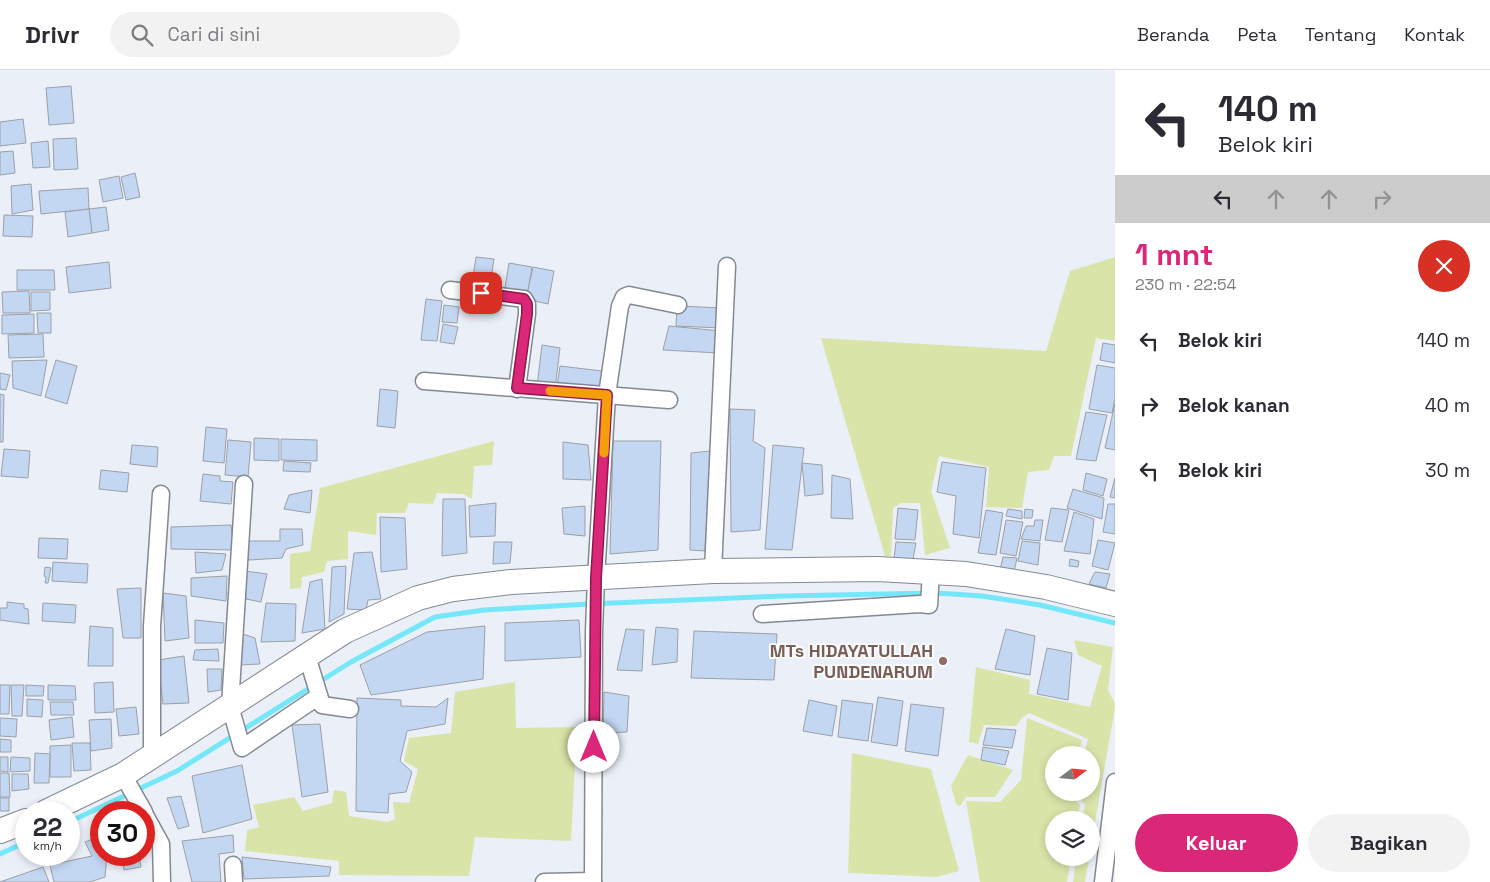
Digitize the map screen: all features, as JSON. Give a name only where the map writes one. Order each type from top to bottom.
[{"type":"main road","points":[[74,801],[126,780],[152,756],[232,716],[310,666],[345,631],[418,598],[453,589],[511,582],[596,584],[713,571],[878,569],[931,577],[966,574],[1046,587],[1115,604]]},
{"type":"main road","points":[[0,832],[15,825]]},
{"type":"street","points":[[713,571],[727,266]]},
{"type":"street","points":[[450,290],[524,299],[527,304],[527,314],[517,388]]},
{"type":"street","points":[[544,882],[593,882],[594,632],[596,584],[607,395],[620,306],[624,297],[629,295],[678,305]]},
{"type":"street","points":[[424,381],[669,400]]},
{"type":"street","points":[[244,484],[232,716],[242,748],[319,694]]},
{"type":"street","points":[[152,756],[152,626],[161,494]]},
{"type":"street","points":[[762,614],[929,605],[931,577]]},
{"type":"street","points":[[310,666],[322,705],[350,709]]},
{"type":"street","points":[[126,780],[137,801]]},
{"type":"street","points":[[1103,882],[1115,782]]},
{"type":"street","points":[[155,834],[161,844],[162,882]]},
{"type":"street","points":[[233,864],[234,882]]},
{"type":"green space","points":[[1115,257],[1115,341],[1096,338],[1071,456],[1054,456],[1049,470],[1028,472],[1022,508],[986,507],[989,467],[939,456],[931,491],[950,548],[925,555],[920,503],[901,503],[893,508],[891,556],[885,556],[821,338],[1046,351],[1070,271]]},
{"type":"green space","points":[[494,441],[492,465],[474,466],[472,499],[463,494],[437,493],[433,504],[409,503],[405,513],[377,513],[376,535],[348,531],[348,559],[327,561],[324,572],[302,577],[301,588],[290,589],[290,554],[310,551],[320,488]]},
{"type":"green space","points":[[1074,640],[1113,647],[1108,690],[1115,708],[1100,793],[1100,746],[1086,746],[1088,739],[1029,713],[1016,726],[984,725],[978,744],[969,742],[976,667],[1030,680],[1029,694],[1090,707],[1102,666],[1078,655]]},
{"type":"green space","points":[[515,682],[516,728],[577,727],[571,841],[475,837],[469,876],[339,875],[339,861],[245,851],[247,830],[259,827],[253,805],[294,797],[303,811],[332,803],[334,790],[346,792],[349,816],[388,822],[395,819],[393,802],[409,803],[418,769],[404,761],[409,738],[451,733],[455,692]]},
{"type":"green space","points":[[1027,718],[1082,740],[1080,746],[1045,746],[1045,801],[1076,801],[1080,805],[1079,811],[1045,811],[1045,866],[1070,866],[1067,882],[980,882],[966,801],[1000,802],[1021,780]]},
{"type":"green space","points":[[852,753],[931,769],[959,871],[936,877],[848,873]]},
{"type":"green space","points":[[968,755],[1013,770],[995,797],[966,797],[960,806],[956,804],[951,786]]},
{"type":"green space","points":[[1082,801],[1099,801],[1097,811],[1084,811],[1085,804]]},
{"type":"green space","points":[[1075,866],[1088,866],[1085,882],[1073,882]]},
{"type":"building","points":[[71,86],[74,123],[49,125],[46,88]]},
{"type":"building","points":[[23,119],[26,143],[0,146],[0,122]]},
{"type":"building","points":[[76,138],[78,169],[54,170],[53,139]]},
{"type":"building","points":[[48,141],[50,167],[33,168],[31,143]]},
{"type":"building","points":[[13,151],[15,173],[0,175],[0,152]]},
{"type":"building","points":[[135,173],[140,197],[126,200],[121,177]]},
{"type":"building","points":[[119,176],[123,198],[103,202],[99,180]]},
{"type":"building","points":[[31,184],[33,210],[12,214],[11,186]]},
{"type":"building","points":[[88,188],[89,209],[41,214],[39,191]]},
{"type":"building","points":[[106,207],[109,230],[92,233],[89,209]]},
{"type":"building","points":[[89,209],[92,233],[68,237],[65,212]]},
{"type":"building","points":[[4,215],[33,216],[32,237],[3,236]]},
{"type":"building","points":[[476,257],[494,259],[489,292],[471,290]]},
{"type":"building","points":[[109,262],[111,288],[69,293],[66,267]]},
{"type":"building","points":[[509,263],[532,267],[527,297],[504,294]]},
{"type":"building","points":[[533,267],[554,271],[548,304],[526,299]]},
{"type":"building","points":[[17,270],[54,270],[55,290],[17,290]]},
{"type":"building","points":[[29,291],[30,313],[3,313],[2,292]]},
{"type":"building","points":[[31,292],[50,292],[50,310],[31,311]]},
{"type":"building","points":[[426,299],[442,301],[437,341],[421,340]]},
{"type":"building","points":[[444,305],[459,307],[457,323],[442,322]]},
{"type":"building","points":[[677,306],[722,308],[721,328],[676,326]]},
{"type":"building","points":[[37,313],[51,313],[51,333],[38,333]]},
{"type":"building","points":[[34,314],[34,333],[2,334],[2,315]]},
{"type":"building","points":[[443,324],[458,327],[454,344],[440,342]]},
{"type":"building","points":[[669,326],[721,331],[719,353],[663,350]]},
{"type":"building","points":[[43,334],[44,357],[9,358],[8,335]]},
{"type":"building","points":[[1103,343],[1115,345],[1115,363],[1100,360]]},
{"type":"building","points":[[542,345],[560,348],[555,389],[537,386]]},
{"type":"building","points":[[47,360],[41,396],[13,388],[12,361]]},
{"type":"building","points":[[56,360],[77,366],[67,404],[45,397]]},
{"type":"building","points":[[1097,365],[1115,368],[1115,398],[1112,413],[1089,409]]},
{"type":"building","points":[[560,366],[602,371],[599,392],[557,387]]},
{"type":"building","points":[[0,373],[10,375],[6,390],[0,389]]},
{"type":"building","points":[[380,389],[398,391],[395,428],[377,426]]},
{"type":"building","points":[[0,394],[4,395],[3,442],[0,442]]},
{"type":"building","points":[[1115,403],[1115,450],[1105,448]]},
{"type":"building","points":[[730,409],[755,410],[753,441],[765,448],[760,530],[731,532]]},
{"type":"building","points":[[1086,412],[1107,415],[1096,461],[1076,459]]},
{"type":"building","points":[[206,427],[227,429],[224,463],[203,461]]},
{"type":"building","points":[[254,438],[279,439],[279,461],[254,460]]},
{"type":"building","points":[[281,439],[317,440],[317,461],[281,460]]},
{"type":"building","points":[[228,440],[251,442],[248,477],[225,475]]},
{"type":"building","points":[[613,441],[661,441],[658,550],[610,554]]},
{"type":"building","points":[[563,442],[588,445],[591,480],[563,479]]},
{"type":"building","points":[[132,445],[158,447],[157,467],[130,464]]},
{"type":"building","points":[[773,445],[804,448],[792,550],[765,549]]},
{"type":"building","points":[[4,449],[30,451],[28,478],[1,476]]},
{"type":"building","points":[[711,451],[705,551],[690,550],[691,453]]},
{"type":"building","points":[[284,461],[311,463],[310,472],[283,471]]},
{"type":"building","points":[[942,462],[986,468],[979,538],[953,534],[956,496],[937,492]]},
{"type":"building","points":[[802,463],[822,465],[823,494],[805,496]]},
{"type":"building","points":[[101,470],[129,473],[127,492],[99,489]]},
{"type":"building","points":[[1086,473],[1107,479],[1103,496],[1083,490]]},
{"type":"building","points":[[203,474],[220,476],[220,481],[233,482],[231,504],[200,501]]},
{"type":"building","points":[[832,475],[850,479],[853,519],[831,518]]},
{"type":"building","points":[[1115,478],[1115,498],[1110,497]]},
{"type":"building","points":[[1073,489],[1104,498],[1102,519],[1067,508]]},
{"type":"building","points":[[312,490],[310,513],[284,509],[289,495]]},
{"type":"building","points":[[443,499],[465,499],[467,553],[442,556]]},
{"type":"building","points":[[496,503],[495,536],[470,537],[469,506]]},
{"type":"building","points":[[1108,504],[1115,504],[1115,534],[1103,532]]},
{"type":"building","points":[[585,506],[585,536],[564,534],[562,508]]},
{"type":"building","points":[[898,508],[918,510],[915,540],[895,539]]},
{"type":"building","points":[[1051,508],[1069,510],[1062,542],[1045,540]]},
{"type":"building","points":[[1008,509],[1022,511],[1022,519],[1006,516]]},
{"type":"building","points":[[1025,509],[1033,510],[1032,518],[1024,518]]},
{"type":"building","points":[[986,510],[1003,513],[996,555],[978,553]]},
{"type":"building","points":[[1074,512],[1094,519],[1090,554],[1064,551]]},
{"type":"building","points":[[380,517],[405,518],[407,569],[381,572]]},
{"type":"building","points":[[1006,520],[1023,522],[1016,556],[1000,553]]},
{"type":"building","points":[[1035,520],[1043,520],[1040,541],[1021,539],[1026,526],[1034,526]]},
{"type":"building","points":[[231,525],[234,550],[171,549],[171,527]]},
{"type":"building","points":[[280,529],[302,529],[303,545],[286,549],[282,558],[249,560],[246,541],[280,541]]},
{"type":"building","points":[[39,538],[68,539],[67,559],[38,558]]},
{"type":"building","points":[[1098,540],[1115,543],[1108,570],[1092,566]]},
{"type":"building","points":[[1022,541],[1040,543],[1038,565],[1018,561]]},
{"type":"building","points":[[494,542],[512,542],[510,563],[493,564]]},
{"type":"building","points":[[896,542],[916,543],[913,559],[894,558]]},
{"type":"building","points":[[195,552],[226,554],[222,570],[196,573]]},
{"type":"building","points":[[372,552],[381,599],[368,600],[366,610],[347,609],[354,553]]},
{"type":"building","points":[[1003,557],[1017,558],[1014,572],[1000,570]]},
{"type":"building","points":[[1070,559],[1079,561],[1078,567],[1069,566]]},
{"type":"building","points":[[53,562],[88,564],[87,583],[52,581]]},
{"type":"building","points":[[346,566],[344,614],[329,622],[332,567]]},
{"type":"building","points":[[45,567],[51,568],[48,583],[45,583]]},
{"type":"building","points":[[245,571],[267,574],[261,602],[246,599]]},
{"type":"building","points":[[1095,572],[1110,574],[1106,588],[1089,584]]},
{"type":"building","points":[[227,576],[226,601],[191,596],[191,578]]},
{"type":"building","points":[[322,579],[325,629],[302,633],[310,582]]},
{"type":"building","points":[[141,588],[141,638],[123,638],[117,589]]},
{"type":"building","points":[[163,593],[186,596],[189,638],[165,641]]},
{"type":"building","points":[[7,602],[24,604],[24,608],[28,609],[29,624],[0,620],[0,608],[7,608]]},
{"type":"building","points":[[43,603],[76,605],[75,623],[42,621]]},
{"type":"building","points":[[266,603],[296,604],[295,641],[261,642]]},
{"type":"building","points":[[195,620],[224,623],[223,643],[195,643]]},
{"type":"building","points":[[579,620],[581,657],[505,661],[505,623]]},
{"type":"building","points":[[90,626],[113,628],[113,666],[88,666]]},
{"type":"building","points":[[485,626],[483,679],[371,695],[360,665],[427,632]]},
{"type":"building","points":[[656,627],[678,629],[677,662],[652,665]]},
{"type":"building","points":[[626,629],[644,630],[642,671],[617,670]]},
{"type":"building","points":[[1006,629],[1035,636],[1030,675],[995,669]]},
{"type":"building","points":[[694,631],[777,634],[774,680],[691,678]]},
{"type":"building","points":[[243,634],[255,638],[260,664],[239,665]]},
{"type":"building","points":[[1047,648],[1072,653],[1068,700],[1037,694]]},
{"type":"building","points":[[218,649],[219,661],[193,660],[195,650]]},
{"type":"building","points":[[184,656],[189,703],[163,704],[158,660]]},
{"type":"building","points":[[207,669],[222,669],[221,690],[208,692]]},
{"type":"building","points":[[113,682],[114,712],[95,713],[94,683]]},
{"type":"building","points":[[0,685],[10,685],[9,714],[0,714]]},
{"type":"building","points":[[11,685],[24,685],[22,716],[12,716]]},
{"type":"building","points":[[26,685],[44,686],[43,696],[26,696]]},
{"type":"building","points":[[48,685],[75,686],[76,700],[48,700]]},
{"type":"building","points":[[604,692],[629,696],[627,732],[603,733]]},
{"type":"building","points":[[878,697],[903,701],[897,746],[871,742]]},
{"type":"building","points":[[357,698],[401,700],[401,706],[436,707],[448,698],[445,724],[407,731],[400,761],[412,772],[406,792],[389,794],[388,813],[356,811]]},
{"type":"building","points":[[27,699],[43,700],[42,717],[27,716]]},
{"type":"building","points":[[809,700],[837,706],[832,736],[803,731]]},
{"type":"building","points":[[842,700],[873,704],[868,741],[838,737]]},
{"type":"building","points":[[50,702],[73,702],[74,715],[51,715]]},
{"type":"building","points":[[911,704],[944,708],[938,756],[905,751]]},
{"type":"building","points":[[136,707],[139,734],[119,736],[116,709]]},
{"type":"building","points":[[72,717],[74,737],[51,740],[49,720]]},
{"type":"building","points":[[0,718],[17,719],[16,737],[0,736]]},
{"type":"building","points":[[111,719],[112,748],[91,751],[89,720]]},
{"type":"building","points":[[320,724],[328,792],[302,797],[292,725]]},
{"type":"building","points":[[987,728],[1016,730],[1012,748],[983,745]]},
{"type":"building","points":[[0,739],[11,740],[11,752],[0,752]]},
{"type":"building","points":[[72,743],[90,743],[91,770],[74,771]]},
{"type":"building","points":[[71,745],[71,777],[50,777],[50,746]]},
{"type":"building","points":[[983,747],[1009,751],[1005,765],[981,760]]},
{"type":"building","points":[[35,753],[50,754],[49,783],[34,783]]},
{"type":"building","points":[[0,757],[8,757],[8,772],[0,771]]},
{"type":"building","points":[[11,757],[30,758],[30,771],[10,772]]},
{"type":"building","points":[[242,765],[252,819],[203,833],[192,776]]},
{"type":"building","points":[[0,773],[9,773],[10,797],[0,797]]},
{"type":"building","points":[[12,774],[28,774],[29,789],[12,791]]},
{"type":"building","points":[[181,796],[189,826],[178,829],[167,798]]},
{"type":"building","points":[[0,798],[9,798],[9,811],[0,811]]},
{"type":"building","points":[[233,835],[234,852],[219,854],[221,882],[192,882],[182,841]]},
{"type":"building","points":[[90,840],[90,852],[85,842]]},
{"type":"building","points":[[90,856],[90,866],[106,866],[105,877],[90,882],[54,882],[50,866],[80,866],[80,859]]},
{"type":"building","points":[[242,857],[331,867],[329,876],[244,879]]},
{"type":"building","points":[[123,866],[141,866],[141,867],[124,870]]},
{"type":"building","points":[[43,867],[49,882],[0,882]]},
{"type":"waterway","points":[[80,817],[177,771],[351,662],[435,617],[484,610],[589,604],[783,596],[937,593],[982,596],[1040,605],[1115,623]]},
{"type":"waterway","points":[[0,854],[15,847]]},
{"type":"slow traffic","points":[[550,391],[607,395],[604,453]]},
{"type":"place","name":"MTs HIDAYATULLAH PUNDENARUM","points":[[943,661]]},
{"type":"route","points":[[481,293],[512,296],[524,299],[527,304],[517,388],[607,395],[594,632],[594,747]]}]
